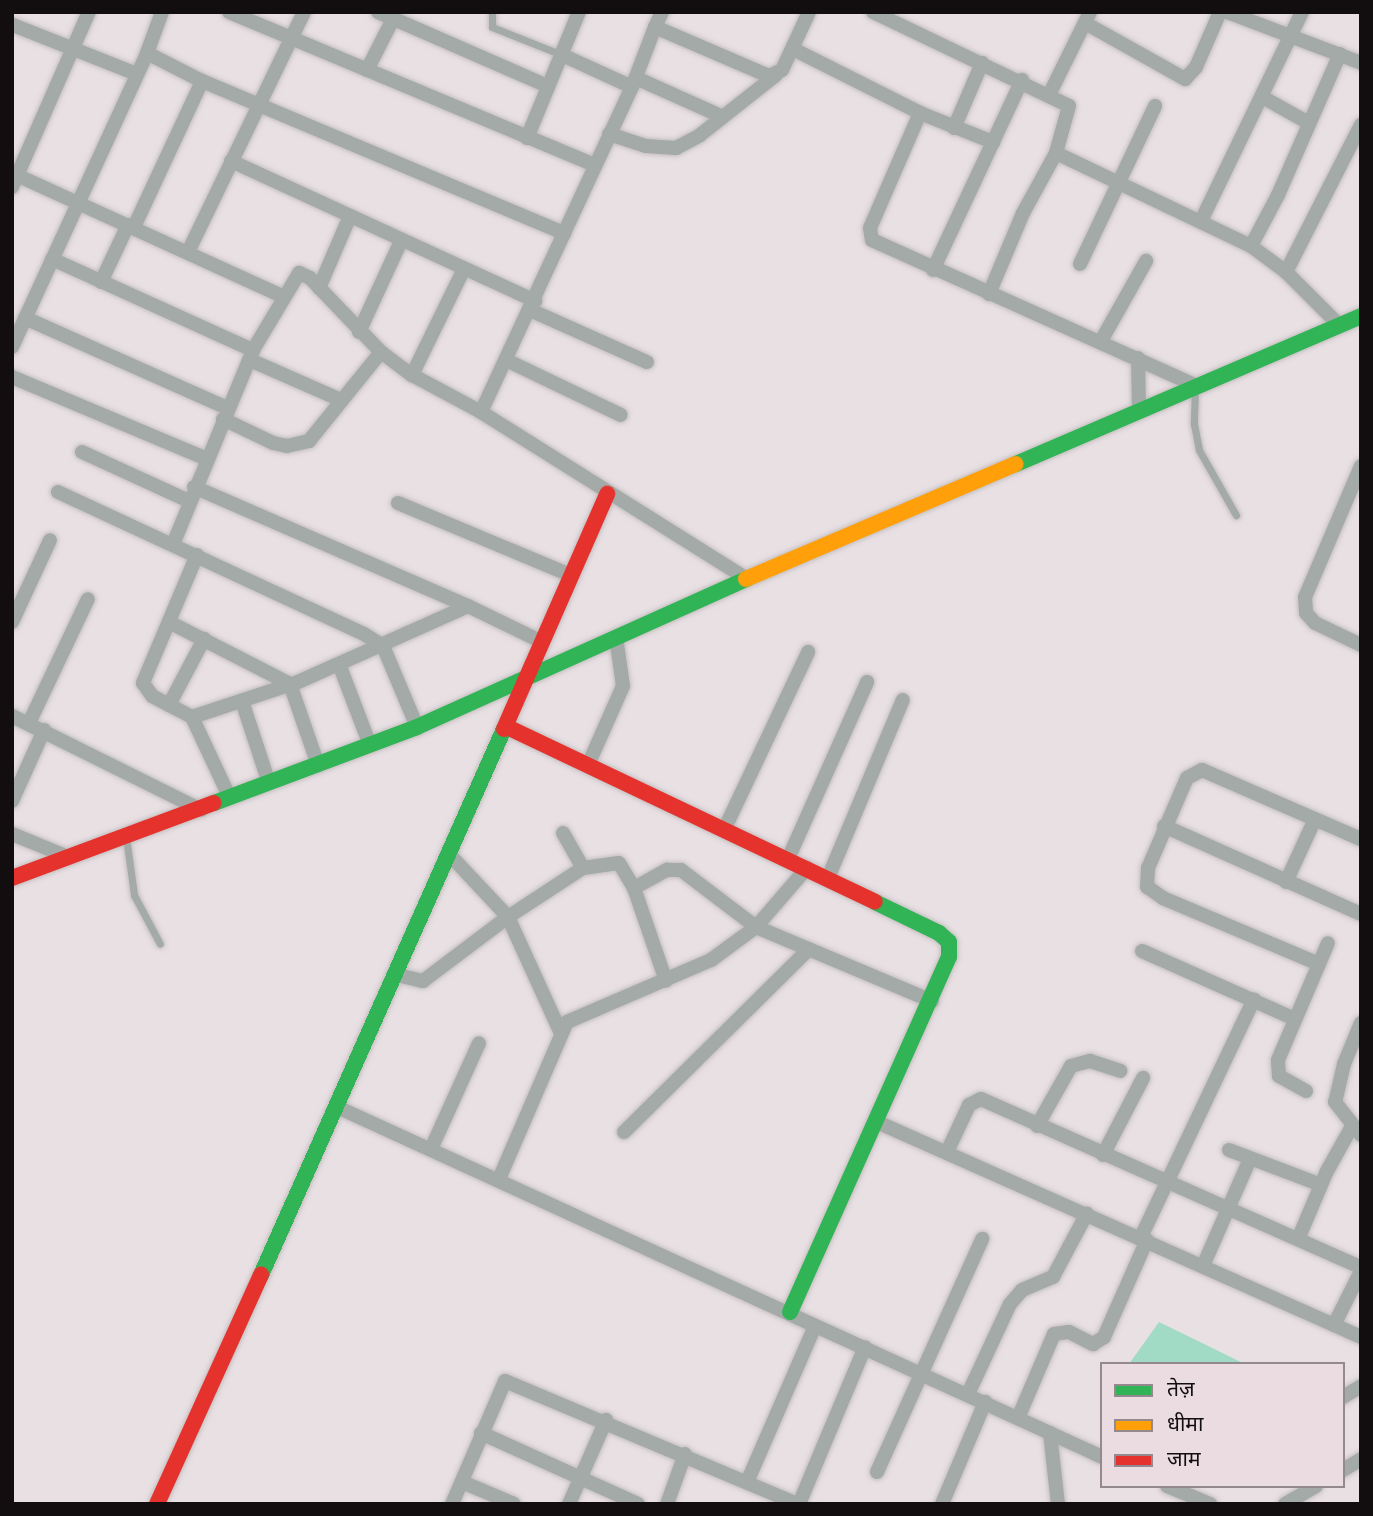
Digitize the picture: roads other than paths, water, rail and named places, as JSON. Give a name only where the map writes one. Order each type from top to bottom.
[{"type":"street","points":[[19,12],[13,26],[137,74]]},
{"type":"street","points":[[89,12],[14,179],[76,201],[282,296]]},
{"type":"street","points":[[12,347],[76,201],[147,53],[162,12]]},
{"type":"street","points":[[229,12],[594,165]]},
{"type":"street","points":[[188,252],[304,12]]},
{"type":"street","points":[[378,12],[547,86]]},
{"type":"street","points":[[527,138],[579,12]]},
{"type":"street","points":[[481,412],[533,305],[594,165],[634,82],[662,12]]},
{"type":"street","points":[[610,134],[646,146],[676,148],[723,117],[776,75],[793,49],[809,12]]},
{"type":"street","points":[[873,12],[1066,101],[1070,113],[1056,153],[1023,213],[989,294]]},
{"type":"street","points":[[1050,93],[1087,18],[1185,79],[1196,67],[1220,12]]},
{"type":"street","points":[[1227,12],[1361,63]]},
{"type":"street","points":[[1201,221],[1264,98],[1302,12]]},
{"type":"street","points":[[367,70],[393,19]]},
{"type":"street","points":[[655,27],[757,72],[776,75]]},
{"type":"street","points":[[793,49],[920,113],[993,142]]},
{"type":"street","points":[[147,53],[201,81],[564,233]]},
{"type":"street","points":[[560,54],[723,117]]},
{"type":"street","points":[[1251,246],[1339,54]]},
{"type":"street","points":[[954,128],[982,63]]},
{"type":"street","points":[[933,270],[1022,80]]},
{"type":"street","points":[[101,282],[201,81]]},
{"type":"street","points":[[1264,98],[1309,123]]},
{"type":"street","points":[[1080,264],[1155,106]]},
{"type":"street","points":[[920,113],[869,234],[872,240],[933,270],[1101,341],[1195,385]]},
{"type":"street","points":[[1286,272],[1361,125]]},
{"type":"street","points":[[1056,153],[1251,246],[1286,272],[1339,325]]},
{"type":"street","points":[[231,161],[464,269],[647,362]]},
{"type":"street","points":[[319,288],[350,216]]},
{"type":"street","points":[[359,331],[401,241]]},
{"type":"street","points":[[52,259],[341,400]]},
{"type":"street","points":[[1101,341],[1146,261]]},
{"type":"street","points":[[412,375],[464,269]]},
{"type":"street","points":[[174,542],[205,458],[251,355],[282,296],[299,273],[319,288],[381,352],[412,375],[481,412],[607,494],[747,579]]},
{"type":"street","points":[[12,878],[201,810],[417,727],[747,579],[1195,385],[1361,317]]},
{"type":"street","points":[[25,318],[225,414],[273,443],[298,444],[316,434],[381,352]]},
{"type":"street","points":[[1138,358],[1139,410]]},
{"type":"street","points":[[506,360],[621,415]]},
{"type":"street","points":[[12,377],[205,458]]},
{"type":"street","points":[[82,452],[468,607],[542,642]]},
{"type":"street","points":[[1361,466],[1305,597],[1306,613],[1315,623],[1361,645]]},
{"type":"street","points":[[58,492],[174,542],[334,617],[383,646],[417,727]]},
{"type":"street","points":[[158,1504],[397,975],[607,494]]},
{"type":"street","points":[[398,503],[570,575]]},
{"type":"street","points":[[12,621],[50,540]]},
{"type":"street","points":[[197,555],[143,683],[146,690],[192,717],[230,798]]},
{"type":"street","points":[[29,723],[89,599]]},
{"type":"street","points":[[192,717],[290,684],[468,607]]},
{"type":"street","points":[[169,622],[290,684],[318,765]]},
{"type":"street","points":[[588,765],[623,686],[616,637]]},
{"type":"street","points":[[169,705],[204,639]]},
{"type":"street","points":[[724,830],[808,652]]},
{"type":"street","points":[[339,664],[370,745]]},
{"type":"street","points":[[788,859],[867,682]]},
{"type":"street","points":[[828,878],[903,700]]},
{"type":"street","points":[[242,701],[269,783]]},
{"type":"street","points":[[12,716],[201,810]]},
{"type":"street","points":[[507,727],[828,878],[939,933],[949,942],[949,957],[932,1001],[790,1312]]},
{"type":"street","points":[[12,801],[44,730]]},
{"type":"street","points":[[1319,964],[1152,892],[1146,879],[1164,826],[1187,778],[1202,770],[1361,839]]},
{"type":"street","points":[[1286,883],[1315,819]]},
{"type":"street","points":[[1164,826],[1286,883],[1361,914]]},
{"type":"street","points":[[563,833],[583,868]]},
{"type":"street","points":[[12,834],[68,857]]},
{"type":"street","points":[[448,853],[508,917],[560,1031]]},
{"type":"street","points":[[397,975],[423,981],[508,917],[583,868],[614,861],[634,888],[666,981]]},
{"type":"street","points":[[499,1180],[560,1031],[572,1018],[711,960],[756,927],[807,868]]},
{"type":"street","points":[[634,888],[667,870],[681,870],[756,927],[932,1001]]},
{"type":"street","points":[[1306,1091],[1284,1080],[1277,1069],[1328,943]]},
{"type":"street","points":[[624,1132],[809,949]]},
{"type":"street","points":[[1142,951],[1295,1019]]},
{"type":"street","points":[[1018,1418],[1054,1334],[1069,1332],[1093,1344],[1104,1337],[1167,1184],[1254,999]]},
{"type":"street","points":[[1299,1237],[1321,1185],[1357,1131],[1335,1102],[1335,1092],[1361,1023]]},
{"type":"street","points":[[431,1150],[479,1043]]},
{"type":"street","points":[[1037,1126],[1071,1066],[1090,1061],[1120,1070]]},
{"type":"street","points":[[1104,1155],[1143,1078]]},
{"type":"street","points":[[947,1152],[973,1100],[1167,1184],[1299,1237],[1361,1269],[1334,1325]]},
{"type":"street","points":[[338,1107],[1100,1456]]},
{"type":"street","points":[[877,1122],[1144,1238],[1361,1337]]},
{"type":"street","points":[[1230,1150],[1321,1185]]},
{"type":"street","points":[[1203,1266],[1250,1159]]},
{"type":"street","points":[[968,1394],[1010,1304],[1022,1290],[1053,1277],[1087,1213]]},
{"type":"street","points":[[877,1472],[919,1371],[982,1239]]},
{"type":"street","points":[[748,1480],[816,1326]]},
{"type":"street","points":[[452,1504],[505,1381],[606,1420],[798,1504],[865,1347]]},
{"type":"street","points":[[1345,1396],[1361,1386]]},
{"type":"street","points":[[942,1504],[985,1402]]},
{"type":"street","points":[[569,1504],[606,1420]]},
{"type":"street","points":[[481,1433],[581,1475],[638,1504]]},
{"type":"street","points":[[1050,1433],[1058,1504]]},
{"type":"street","points":[[667,1504],[685,1454]]},
{"type":"street","points":[[1345,1469],[1361,1459]]},
{"type":"street","points":[[462,1482],[509,1503]]},
{"type":"street","points":[[1172,1488],[1210,1504]]},
{"type":"street","points":[[1285,1504],[1313,1488]]},
{"type":"lane","points":[[492,12],[492,27],[560,54]]},
{"type":"lane","points":[[1195,385],[1194,424],[1199,450],[1236,514]]},
{"type":"lane","points":[[126,836],[134,895],[160,944]]}]
